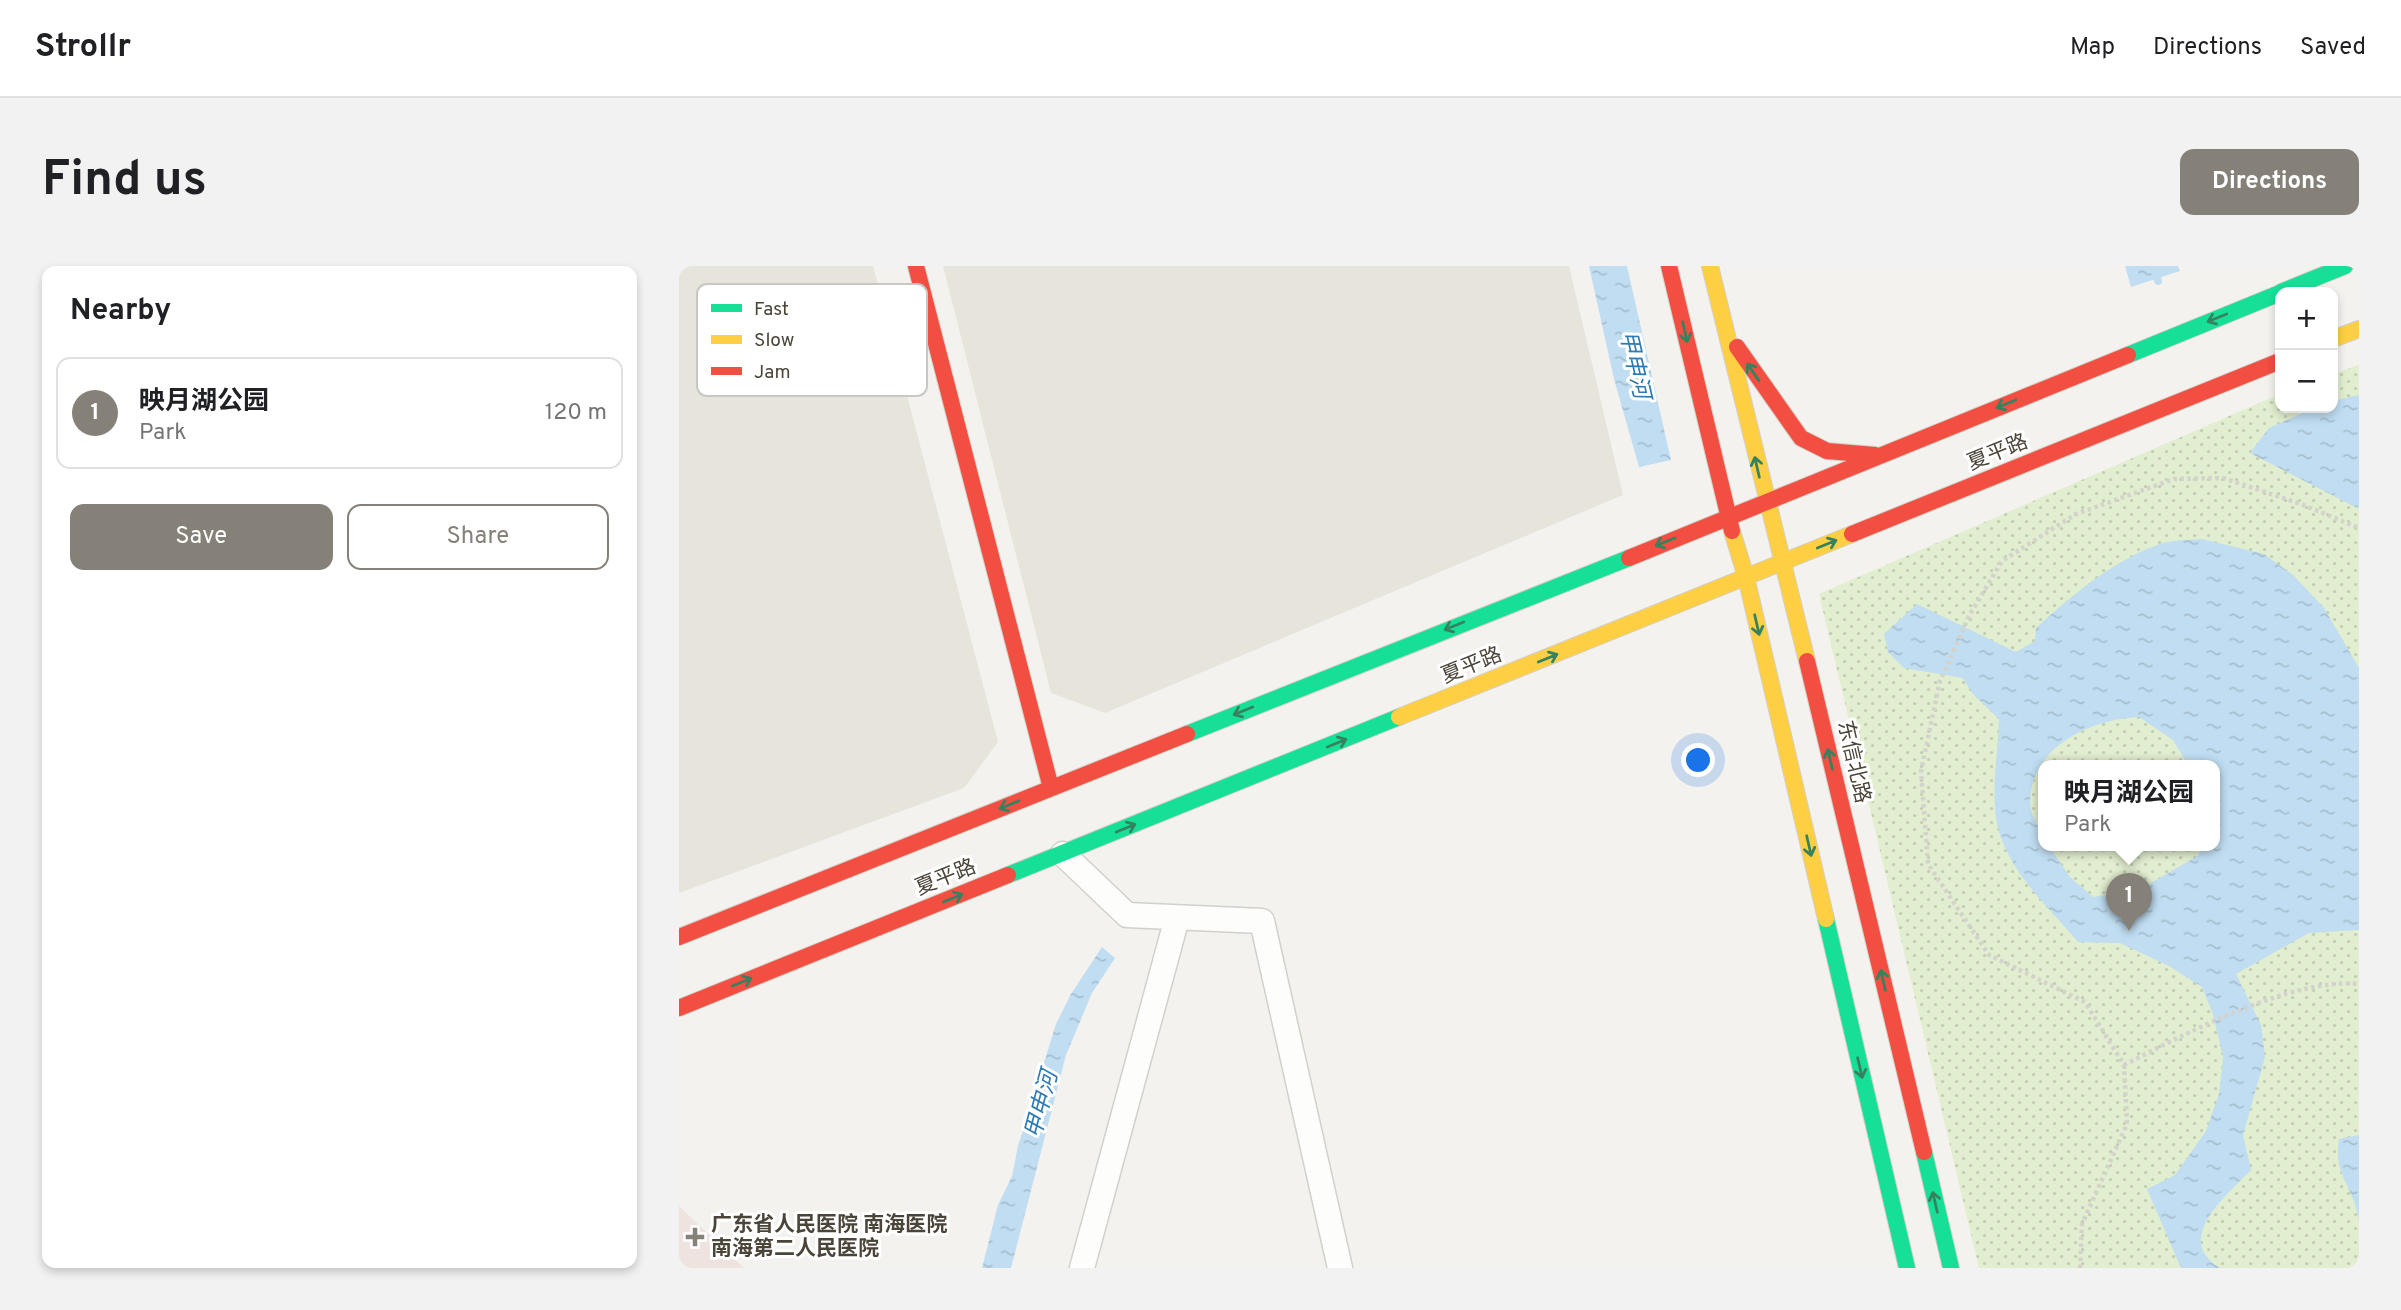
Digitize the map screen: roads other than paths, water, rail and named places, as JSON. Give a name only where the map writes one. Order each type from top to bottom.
[{"type":"main road","points":[[916,266],[921,284]]},
{"type":"main road","points":[[1669,266],[1728,516],[1746,577],[1907,1268]]},
{"type":"main road","name":"东信北路","points":[[1710,266],[1766,503],[1784,562],[1951,1268]]},
{"type":"main road","name":"夏平路","points":[[2294,287],[2346,266]]},
{"type":"main road","name":"夏平路","points":[[679,937],[1766,503],[2275,294]]},
{"type":"main road","points":[[927,309],[1051,788]]},
{"type":"main road","points":[[1725,329],[1801,438],[1827,451],[1882,455]]},
{"type":"main road","points":[[2338,338],[2359,329]]},
{"type":"main road","name":"夏平路","points":[[679,1008],[2275,363]]},
{"type":"street","points":[[1063,854],[1127,915],[1262,921],[1340,1268]]},
{"type":"street","points":[[1082,1268],[1177,918]]},
{"type":"water","name":"甲申河","points":[[1589,266],[1627,266],[1671,460],[1639,467],[1614,379]]},
{"type":"water","points":[[2125,266],[2178,266],[2180,271],[2131,287]]},
{"type":"water","points":[[2359,395],[2359,509],[2250,453],[2269,428],[2303,413],[2338,413],[2338,400]]},
{"type":"water","points":[[2202,539],[2264,554],[2293,575],[2324,608],[2359,668],[2359,930],[2309,933],[2236,974],[2261,1025],[2265,1057],[2243,1135],[2251,1170],[2218,1204],[2202,1231],[2201,1244],[2207,1256],[2220,1268],[2181,1268],[2147,1189],[2175,1175],[2206,1131],[2219,1094],[2223,1057],[2213,1014],[2202,987],[2169,966],[2120,943],[2078,942],[2021,875],[2003,844],[1995,802],[1999,719],[1972,693],[1963,678],[1904,668],[1888,652],[1884,634],[1917,604],[2016,652],[2035,641],[2036,628],[2050,615],[2111,568],[2145,550],[2177,541]]},
{"type":"water","name":"甲申河","points":[[1102,947],[1115,958],[1092,993],[1066,1055],[1011,1268],[982,1268],[998,1205],[1012,1176],[1018,1146],[1056,1024],[1071,994]]},
{"type":"water","points":[[2359,1135],[2359,1220],[2341,1171],[2338,1151],[2339,1139]]},
{"type":"waterway","points":[[2153,266],[2158,281]]},
{"type":"place","name":"映月湖公园","points":[[2129,931]]},
{"type":"place","name":"广东省人民医院 南海医院 南海第二人民医院","points":[[695,1237]]}]
